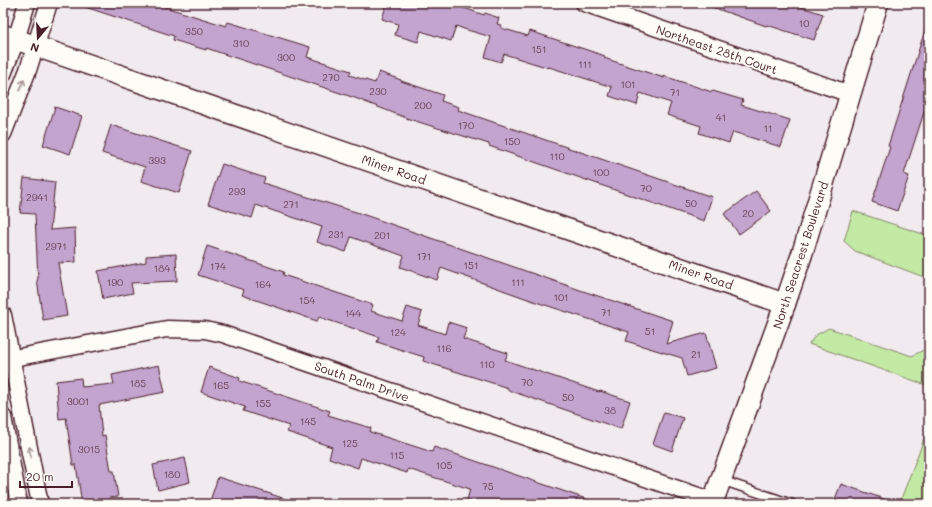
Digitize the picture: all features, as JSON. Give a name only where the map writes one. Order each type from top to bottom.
[{"type":"street","points":[[3,74],[10,38],[27,3]]},
{"type":"street","points":[[3,134],[36,46],[49,3]]},
{"type":"street","name":"Northeast 28th Court","points":[[584,3],[850,94]]},
{"type":"street","name":"North Seacrest Boulevard","points":[[712,502],[785,304],[878,3]]},
{"type":"street","name":"Miner Road","points":[[10,38],[785,304]]},
{"type":"street","points":[[3,315],[7,359],[40,504]]},
{"type":"street","name":"South Palm Drive","points":[[7,359],[167,329],[205,330],[223,334],[712,502]]},
{"type":"street","points":[[3,417],[19,504]]},
{"type":"lane","points":[[721,480],[792,504]]},
{"type":"green space","points":[[853,211],[929,236],[929,279],[855,251],[844,241]]},
{"type":"green space","points":[[829,328],[912,356],[929,347],[929,386],[809,344],[816,335]]},
{"type":"green space","points":[[929,426],[929,504],[899,504]]},
{"type":"building","points":[[83,3],[152,3],[226,26],[228,22],[310,47],[307,57],[351,71],[349,75],[375,83],[379,72],[443,95],[441,101],[459,107],[458,110],[712,197],[704,221],[489,146],[489,144],[409,119],[355,98],[206,48],[206,50],[173,40],[174,36],[82,6]]},
{"type":"building","points":[[387,3],[450,3],[484,15],[485,13],[499,18],[497,24],[501,25],[501,28],[528,36],[530,31],[605,56],[604,58],[664,78],[664,76],[712,92],[713,91],[743,100],[741,105],[790,120],[781,147],[733,132],[729,143],[699,133],[701,126],[667,115],[671,103],[640,93],[637,105],[609,96],[612,87],[549,67],[504,54],[501,62],[485,57],[491,37],[456,26],[451,41],[421,31],[418,42],[395,35],[398,24],[382,19]]},
{"type":"building","points":[[707,3],[789,3],[823,14],[814,40],[767,25],[766,26],[706,5]]},
{"type":"building","points":[[926,27],[929,28],[929,97],[904,174],[909,176],[897,211],[872,202],[890,147],[888,146]]},
{"type":"building","points":[[55,107],[82,116],[70,154],[43,145]]},
{"type":"building","points":[[111,125],[192,151],[179,193],[141,181],[145,167],[102,153]]},
{"type":"building","points":[[222,164],[265,178],[263,183],[359,213],[673,321],[666,344],[706,333],[716,368],[687,376],[682,358],[626,341],[629,332],[539,303],[441,268],[437,280],[400,267],[404,256],[351,237],[346,252],[317,242],[322,227],[256,205],[252,218],[208,204]]},
{"type":"building","points":[[24,178],[55,182],[50,230],[75,228],[76,262],[58,263],[67,316],[43,320],[37,280],[35,214],[20,213]]},
{"type":"building","points":[[756,191],[771,211],[739,234],[724,214]]},
{"type":"building","points":[[207,246],[284,272],[283,275],[373,305],[371,311],[402,321],[407,307],[422,312],[418,325],[445,334],[448,322],[467,328],[463,339],[508,353],[505,360],[630,401],[621,429],[508,390],[508,388],[423,361],[424,357],[377,342],[379,337],[319,317],[317,321],[242,295],[244,290],[198,275]]},
{"type":"building","points":[[176,254],[177,281],[131,283],[133,293],[103,299],[98,271],[146,262],[146,256]]},
{"type":"building","points":[[159,365],[165,392],[99,405],[102,436],[105,435],[111,471],[114,471],[118,497],[109,498],[110,504],[82,504],[76,465],[73,465],[66,418],[59,419],[56,381],[81,378],[82,387],[114,384],[112,375]]},
{"type":"building","points":[[209,367],[240,378],[239,381],[330,411],[328,415],[371,428],[370,432],[432,452],[434,447],[592,501],[591,504],[479,504],[467,500],[470,489],[408,469],[407,473],[361,458],[358,468],[329,458],[332,447],[287,432],[289,426],[243,411],[245,407],[201,392]]},
{"type":"building","points":[[664,412],[683,418],[672,451],[653,444]]},
{"type":"building","points":[[185,458],[190,482],[158,490],[153,465]]},
{"type":"building","points":[[218,477],[292,501],[292,504],[209,504]]},
{"type":"building","points":[[841,484],[893,502],[892,504],[833,504]]}]
